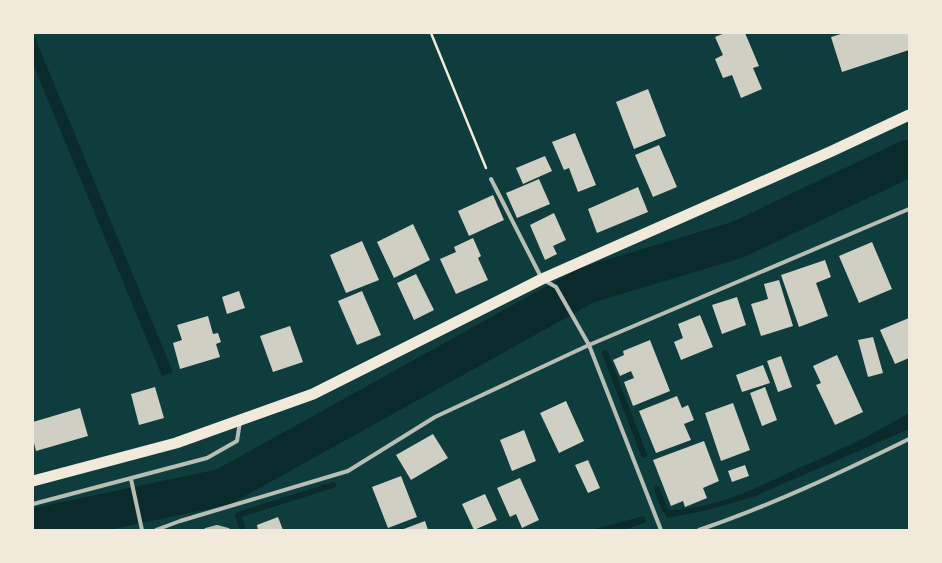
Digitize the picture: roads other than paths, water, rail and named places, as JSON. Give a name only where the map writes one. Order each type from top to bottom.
[{"type":"highway","points":[[33,481],[176,443],[313,394],[542,279],[832,151],[909,115]]},
{"type":"street","points":[[491,179],[542,279],[556,287],[589,345],[661,530]]},
{"type":"street","points":[[156,530],[180,521],[348,471],[435,417],[589,345],[909,209]]},
{"type":"street","points":[[33,504],[207,458],[237,441],[240,421]]},
{"type":"street","points":[[699,530],[751,512],[845,471],[909,439]]},
{"type":"street","points":[[131,479],[142,530]]},
{"type":"street","points":[[206,530],[217,527],[228,530]]},
{"type":"water","points":[[33,33],[173,372],[162,376],[33,64]]},
{"type":"water","points":[[909,413],[909,429],[753,497],[704,511],[667,518],[663,510],[699,507],[716,503],[749,491],[854,443]]},
{"type":"water","points":[[644,516],[646,522],[626,530],[591,530]]},
{"type":"waterway","points":[[33,527],[223,487],[587,285],[737,240],[909,158]]},
{"type":"waterway","points":[[605,353],[644,455]]},
{"type":"waterway","points":[[243,530],[238,515],[333,485]]},
{"type":"waterway","points":[[657,489],[665,510]]}]
